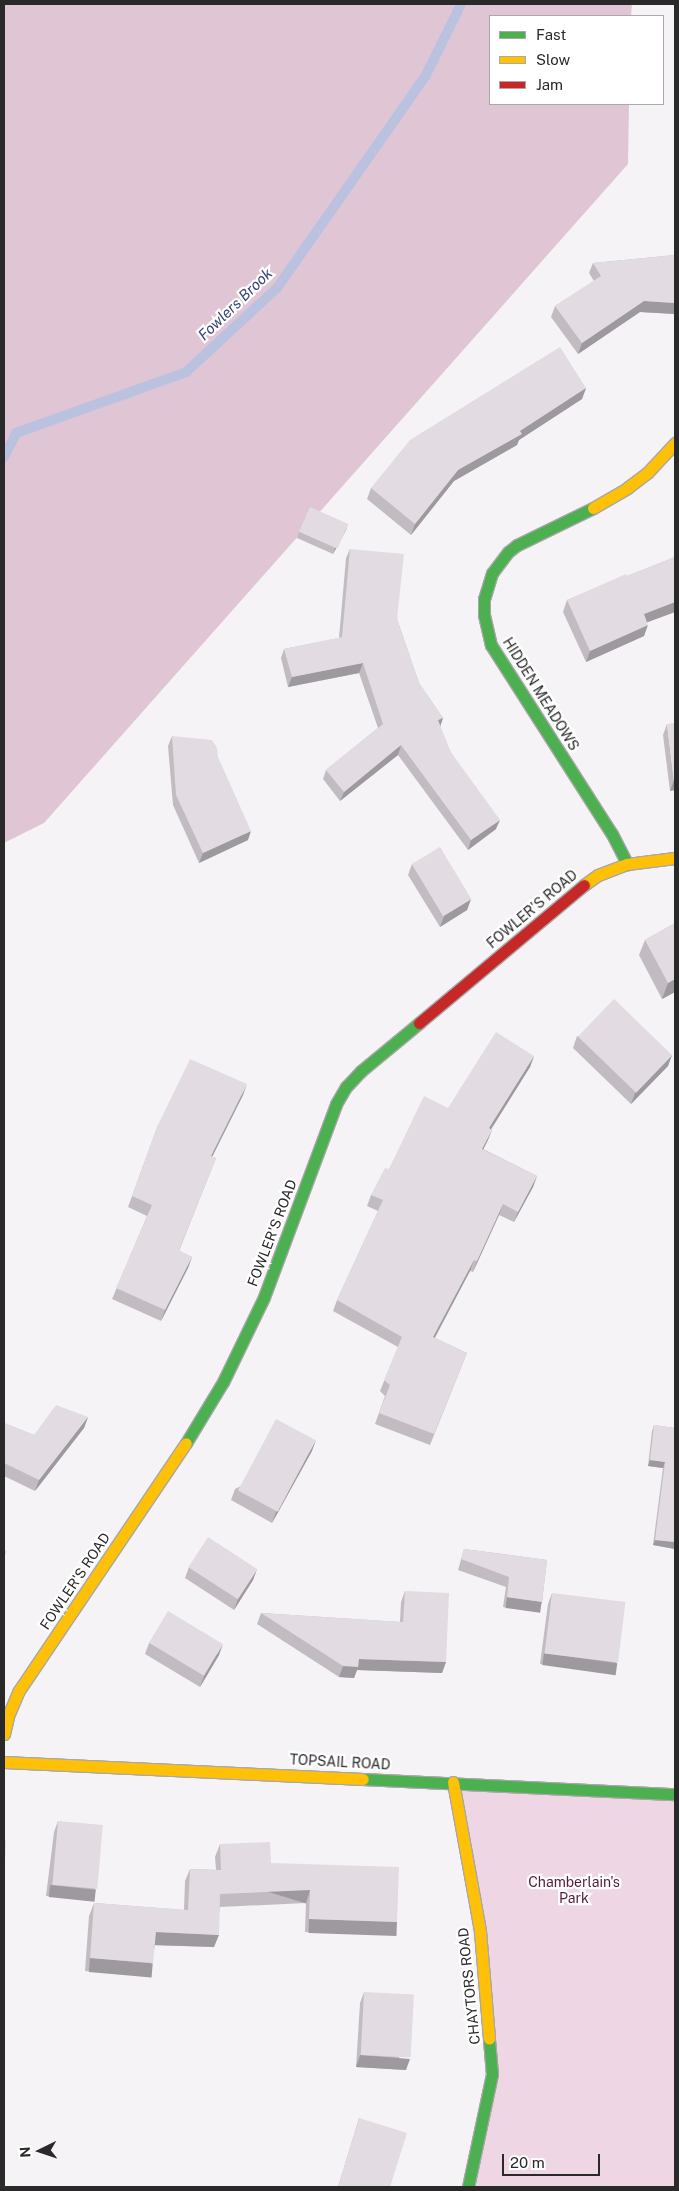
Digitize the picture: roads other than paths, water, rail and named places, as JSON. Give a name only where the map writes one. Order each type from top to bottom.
[{"type":"street","name":"HIDDEN MEADOWS","points":[[627,864],[612,834],[491,644],[484,614],[484,599],[492,573],[513,549],[529,537],[605,502],[627,488],[648,472],[675,443]]},
{"type":"street","name":"FOWLER'S ROAD","points":[[4,1734],[8,1716],[18,1692],[199,1424],[223,1382],[264,1297],[336,1104],[346,1087],[361,1070],[577,890],[598,875],[627,864],[675,858]]},
{"type":"street","name":"TOPSAIL ROAD","points":[[4,1762],[675,1794]]},
{"type":"street","name":"CHAYTORS ROAD","points":[[453,1782],[480,1931],[492,2074],[468,2187]]},
{"type":"waterway","name":"Fowlers Brook","points":[[4,457],[16,433],[186,372],[277,288],[425,77],[461,4]]},
{"type":"park label","name":"Chamberlain's Park","points":[[574,1890]]}]
